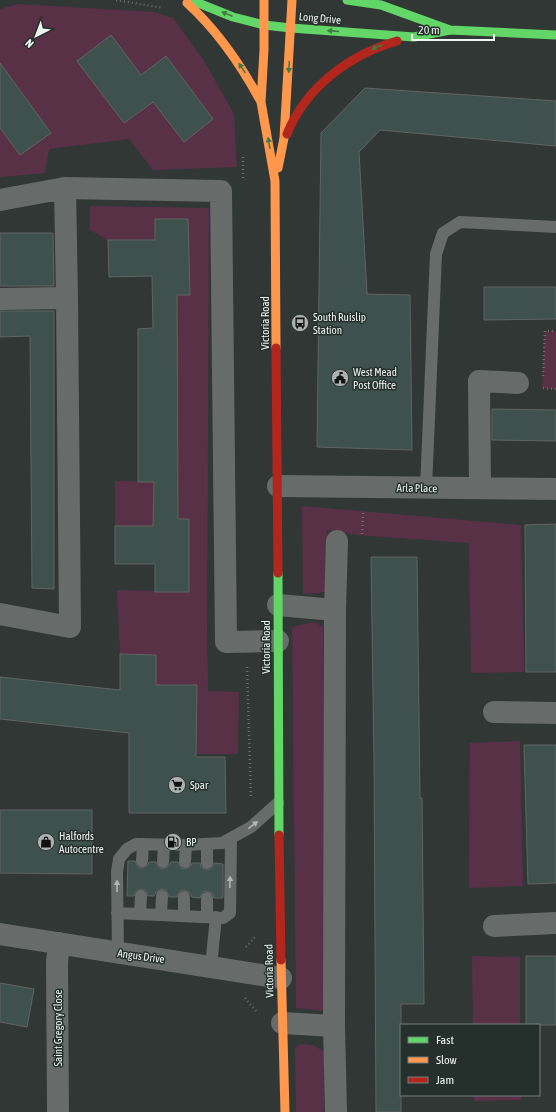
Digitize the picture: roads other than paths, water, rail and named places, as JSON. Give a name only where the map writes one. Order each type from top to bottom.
[{"type":"street","points":[[183,0],[211,26],[247,75],[262,102]]},
{"type":"street","name":"Long Drive","points":[[191,0],[233,17],[291,28],[414,37],[450,30],[556,35]]},
{"type":"street","name":"Victoria Road","points":[[264,0],[262,102],[275,181],[278,486],[278,803],[285,1112]]},
{"type":"street","name":"Victoria Road","points":[[275,181],[284,138],[292,0]]},
{"type":"street","name":"Long Drive","points":[[347,0],[378,3],[450,30]]},
{"type":"street","points":[[284,138],[295,116],[308,98],[343,66],[361,54],[387,43],[414,37]]},
{"type":"street","points":[[0,200],[65,188],[222,191],[226,642],[278,641]]},
{"type":"street","points":[[0,614],[70,627],[65,188]]},
{"type":"street","points":[[0,299],[67,298]]},
{"type":"street","points":[[480,488],[479,381],[518,383]]},
{"type":"street","name":"Arla Place","points":[[278,486],[556,489]]},
{"type":"street","points":[[336,541],[334,1026],[336,1112]]},
{"type":"street","points":[[278,605],[335,610]]},
{"type":"street","points":[[494,712],[556,713]]},
{"type":"street","points":[[494,926],[556,923]]},
{"type":"street","name":"Angus Drive","points":[[0,934],[281,978]]},
{"type":"street","name":"Saint Gregory Close","points":[[58,1112],[57,962],[59,943]]},
{"type":"street","points":[[282,1024],[334,1026]]},
{"type":"lane","points":[[426,488],[436,254],[442,233],[460,222],[556,227]]},
{"type":"lane","points":[[118,953],[117,872],[119,859],[127,849],[136,844],[186,845],[222,843],[251,827],[278,803]]},
{"type":"lane","points":[[117,913],[223,918],[230,913],[231,839]]},
{"type":"lane","points":[[142,861],[143,844]]},
{"type":"lane","points":[[163,862],[164,844]]},
{"type":"lane","points":[[207,844],[207,863]]},
{"type":"lane","points":[[186,845],[186,862]]},
{"type":"lane","points":[[140,914],[141,896]]},
{"type":"lane","points":[[161,915],[162,896]]},
{"type":"lane","points":[[184,897],[184,916]]},
{"type":"lane","points":[[207,898],[211,917],[211,966]]},
{"type":"place","name":"South Ruislip Station","points":[[300,323]]},
{"type":"place","name":"West Mead Post Office","points":[[340,378]]},
{"type":"place","name":"Spar","points":[[177,785]]},
{"type":"place","name":"Halfords Autocentre","points":[[46,842]]},
{"type":"place","name":"BP","points":[[173,842]]}]
